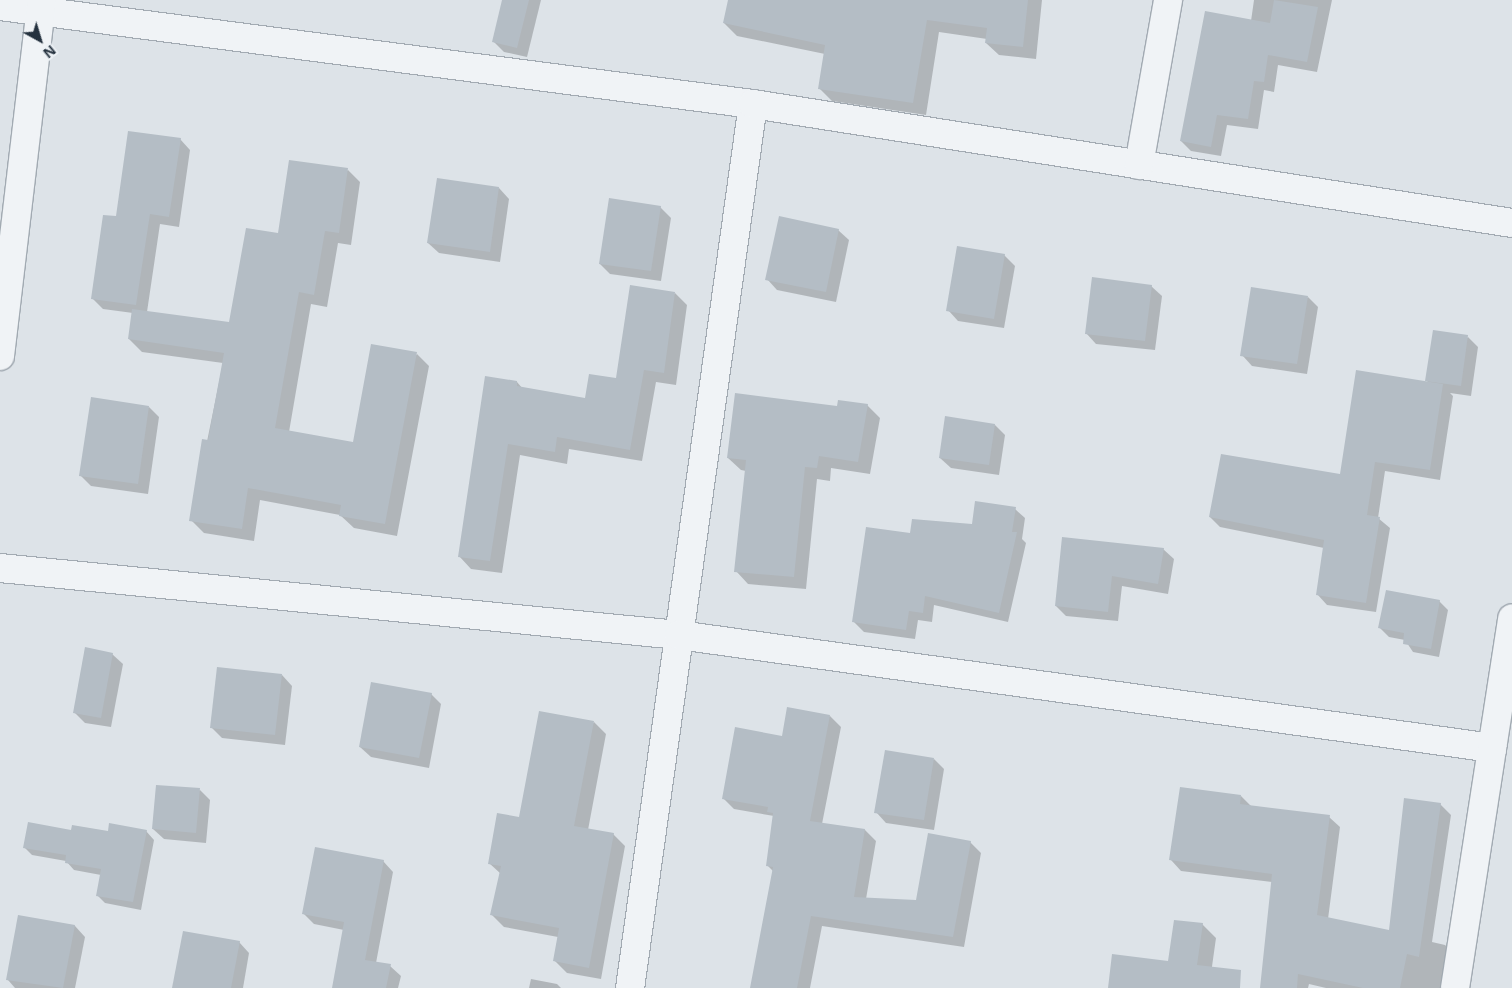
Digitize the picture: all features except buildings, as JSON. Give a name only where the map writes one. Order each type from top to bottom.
[{"type":"street","points":[[1139,165],[1168,0]]},
{"type":"street","points":[[0,6],[41,5],[753,104],[1512,223]]},
{"type":"street","points":[[0,356],[41,5]]},
{"type":"street","points":[[630,988],[753,104]]},
{"type":"street","points":[[0,568],[679,635],[1492,748]]},
{"type":"street","points":[[1455,988],[1512,618]]}]
